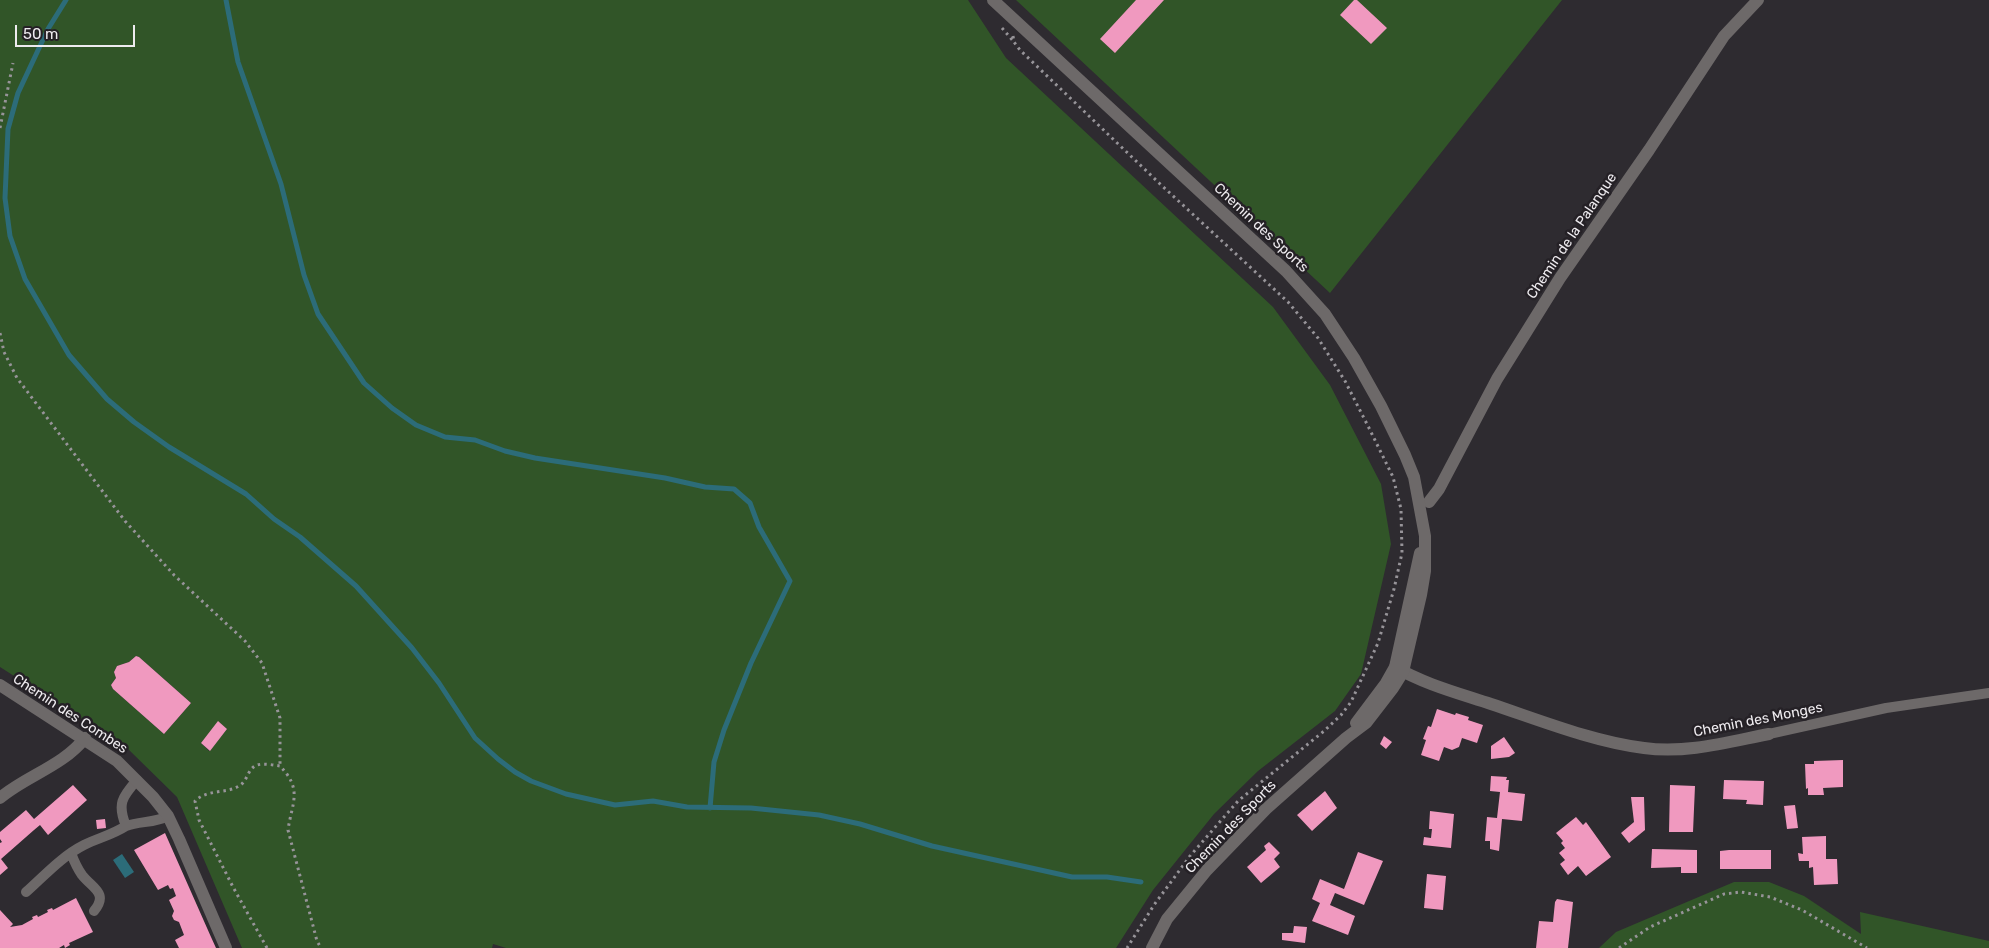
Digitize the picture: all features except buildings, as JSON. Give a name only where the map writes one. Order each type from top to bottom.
[{"type":"street","name":"Chemin des Sports","points":[[993,0],[1286,271],[1325,314],[1381,406],[1405,455],[1414,477],[1425,536],[1399,670],[1346,738],[1266,808],[1207,870],[1167,919],[1152,948]]},
{"type":"street","name":"Chemin de la Palanque","points":[[1429,502],[1439,489],[1497,379],[1560,278],[1649,150],[1724,36],[1758,0]]},
{"type":"street","name":"Chemin des Monges","points":[[1399,670],[1426,682],[1537,720],[1605,740],[1645,748],[1694,749],[1769,734]]},
{"type":"street","name":"Chemin des Combes","points":[[0,685],[85,738],[117,761],[137,780],[168,816],[226,948]]},
{"type":"street","points":[[0,798],[49,768],[79,745],[85,738]]},
{"type":"lane","name":"Chemin des Monges","points":[[1769,734],[1886,708],[1989,693]]},
{"type":"lane","points":[[126,826],[121,813],[122,801],[137,780]]},
{"type":"lane","points":[[26,892],[71,853],[85,845],[114,834],[126,826],[137,822],[160,821],[168,816]]},
{"type":"lane","points":[[71,853],[83,876],[95,888],[100,897],[99,904],[94,911]]},
{"type":"path","points":[[1022,26],[1013,36],[1014,42],[1020,50],[1159,183],[1288,302],[1318,338],[1345,381],[1369,428],[1393,477],[1402,509],[1402,553],[1394,589],[1378,643],[1351,702],[1341,716],[1324,731],[1238,801],[1190,856],[1154,905],[1127,948]]},
{"type":"path","points":[[0,128],[13,63]]},
{"type":"path","points":[[0,333],[4,352],[17,378],[125,522],[174,575],[245,641],[262,663],[280,718],[280,766],[287,773],[293,785],[294,806],[288,830],[317,941],[321,948]]},
{"type":"path","points":[[267,948],[199,820],[195,801],[200,796],[238,787],[244,782],[250,770],[256,766],[280,766]]},
{"type":"path","points":[[1619,948],[1650,927],[1724,894],[1741,892],[1770,897],[1802,910],[1867,948]]},
{"type":"green space","points":[[0,0],[968,0],[1006,58],[1273,307],[1330,385],[1381,484],[1391,544],[1361,674],[1335,711],[1258,771],[1214,814],[1153,890],[1116,948],[506,948],[493,944],[492,948],[242,948],[177,797],[127,748],[0,667]],"holes":[[[136,656],[191,703],[164,734],[113,689],[111,685],[116,678],[114,672],[117,666],[129,662]],[[219,722],[227,729],[209,751],[201,743]]]},
{"type":"green space","points":[[1016,0],[1562,0],[1330,293]]},
{"type":"green space","points":[[1734,882],[1769,882],[1804,896],[1861,934],[1860,912],[1989,941],[1989,948],[1599,948],[1616,932]]},
{"type":"water","points":[[122,854],[134,872],[125,878],[113,860]]},
{"type":"waterway","points":[[66,0],[48,29],[18,93],[8,129],[5,198],[10,236],[25,279],[69,355],[107,399],[134,422],[169,447],[246,494],[274,519],[300,537],[356,586],[412,648],[439,683],[475,738],[498,759],[531,781],[566,794],[615,805],[653,801],[687,807],[751,808],[819,815],[860,824],[932,846],[1072,877],[1107,877],[1141,882]]},
{"type":"waterway","points":[[226,0],[238,62],[281,184],[304,275],[318,314],[364,383],[392,408],[416,425],[445,437],[475,440],[505,451],[535,458],[665,478],[705,487],[734,489],[750,503],[759,527],[790,581],[751,663],[724,730],[714,762],[710,808]]}]
